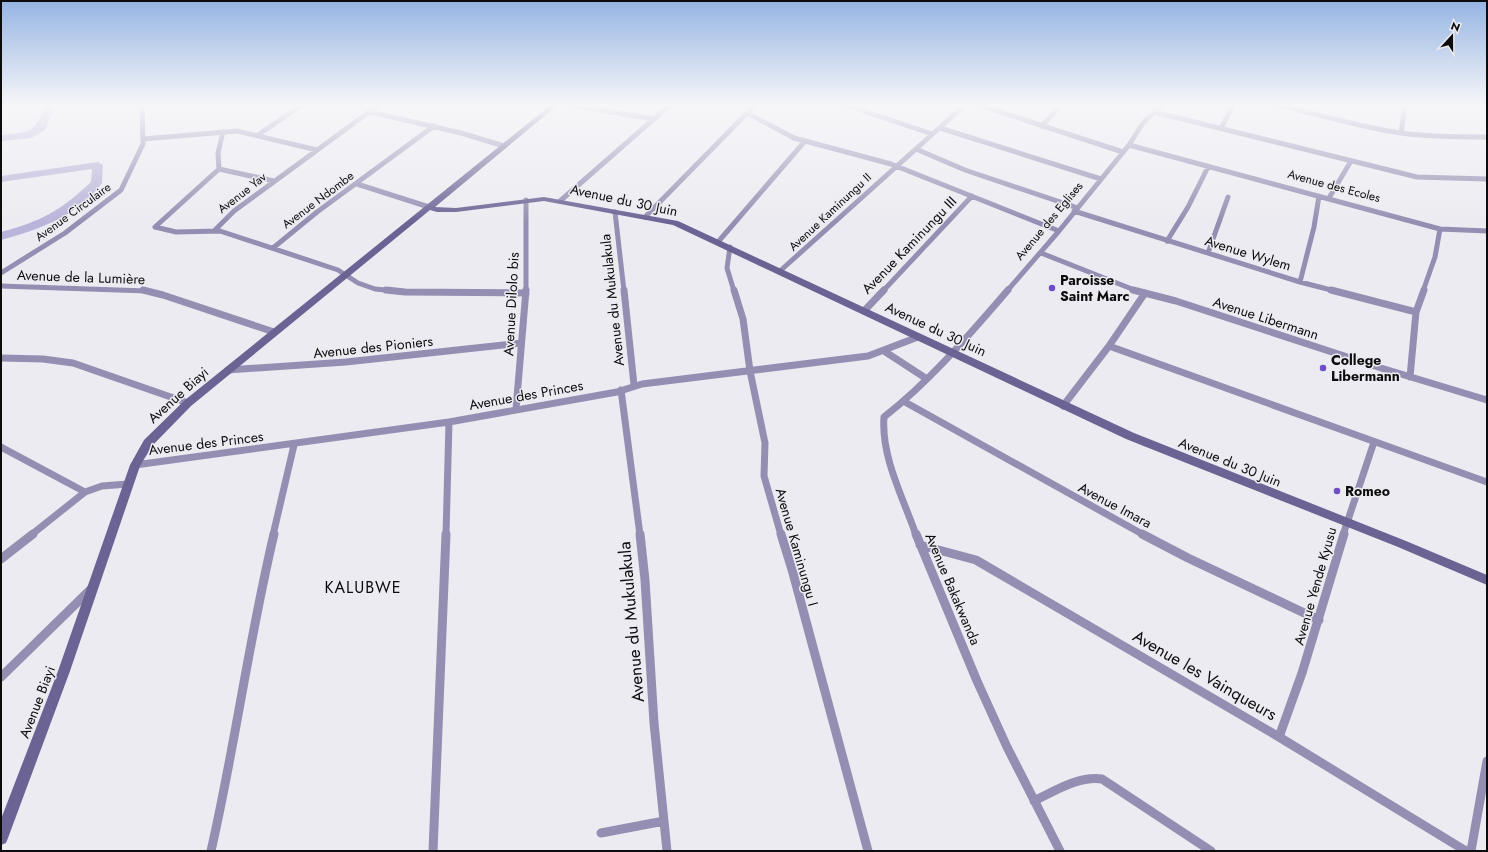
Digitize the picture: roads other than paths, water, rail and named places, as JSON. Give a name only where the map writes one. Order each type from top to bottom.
[{"type":"street","name":"Avenue Circulaire","points":[[1,273],[65,233],[115,196],[121,190],[142,144]]},
{"type":"street","points":[[219,169],[218,153],[220,144]]},
{"type":"street","points":[[292,144],[317,150]]},
{"type":"street","name":"Avenue Yav","points":[[215,230],[224,219],[326,144]]},
{"type":"street","name":"Avenue Ndombe","points":[[273,248],[317,212],[410,144]]},
{"type":"street","points":[[496,144],[504,146]]},
{"type":"street","name":"Avenue Biayi","points":[[1,838],[64,671],[135,465],[148,443],[188,403],[507,144]]},
{"type":"street","points":[[560,201],[627,144]]},
{"type":"street","points":[[645,217],[717,144]]},
{"type":"street","points":[[718,242],[803,144]]},
{"type":"street","points":[[815,144],[897,166],[1059,231]]},
{"type":"street","name":"Avenue Kaminungu II","points":[[780,271],[877,182],[922,144]]},
{"type":"street","points":[[989,144],[1100,179]]},
{"type":"street","points":[[1097,144],[1123,152]]},
{"type":"street","points":[[1281,144],[1417,177],[1487,179]]},
{"type":"street","name":"Avenue des Eglises","points":[[954,352],[1041,253],[1129,145]]},
{"type":"street","name":"Avenue des Ecoles","points":[[1129,145],[1440,229],[1487,231]]},
{"type":"street","name":"Avenue Wylem","points":[[916,149],[965,170],[1167,241],[1300,282],[1416,312]]},
{"type":"street","points":[[1329,198],[1351,161]]},
{"type":"street","points":[[1167,241],[1188,207],[1208,167]]},
{"type":"street","points":[[219,169],[274,181]]},
{"type":"street","points":[[219,169],[155,227],[162,230],[176,232],[215,230],[338,270],[364,285],[389,291],[526,293]]},
{"type":"street","name":"Avenue du 30 Juin","points":[[357,184],[421,203],[437,210],[456,210],[526,200],[544,199],[675,223],[730,247],[918,337],[954,352],[1063,406],[1187,460],[1487,580]]},
{"type":"street","name":"Avenue Kaminungu III","points":[[864,311],[972,196]]},
{"type":"street","points":[[1300,282],[1314,227],[1319,196]]},
{"type":"street","points":[[1208,253],[1228,197]]},
{"type":"street","name":"Avenue Dilolo bis","points":[[516,409],[526,293],[526,200]]},
{"type":"street","name":"Avenue du Mukulakula","points":[[615,212],[634,385]]},
{"type":"street","points":[[1410,377],[1416,312],[1435,257],[1440,229]]},
{"type":"street","name":"Avenue Kaminungu I","points":[[730,247],[727,268],[743,319],[750,371],[765,444],[764,476],[767,491],[793,573],[868,851]]},
{"type":"street","name":"Avenue Libermann","points":[[1041,253],[1121,286],[1198,308],[1410,377],[1487,400]]},
{"type":"street","name":"Avenue de la Lumière","points":[[1,286],[142,290],[162,295],[274,332]]},
{"type":"street","points":[[1063,406],[1109,346],[1145,293]]},
{"type":"street","name":"Avenue des Princes","points":[[135,465],[449,422],[621,390],[634,385],[850,358],[884,351],[918,337]]},
{"type":"street","name":"Avenue des Pioniers","points":[[228,370],[340,363],[522,343]]},
{"type":"street","points":[[1109,346],[1487,482]]},
{"type":"street","points":[[884,351],[927,379]]},
{"type":"street","name":"Avenue Bakakwanda","points":[[954,352],[905,402],[884,417],[884,439],[896,481],[920,545],[977,680],[1007,746],[1060,851]]},
{"type":"street","points":[[1,358],[43,359],[73,363],[188,403]]},
{"type":"street","name":"Avenue du Mukulakula","points":[[621,390],[632,465],[645,580],[654,723],[667,851]]},
{"type":"street","name":"Avenue Imara","points":[[905,402],[1125,525],[1188,558],[1319,620]]},
{"type":"street","points":[[433,851],[448,498],[449,422]]},
{"type":"street","name":"Avenue Yende Kyusu","points":[[1279,737],[1302,673],[1347,523],[1374,442]]},
{"type":"street","points":[[211,851],[225,790],[264,575],[294,444]]},
{"type":"street","points":[[1,447],[85,492]]},
{"type":"street","points":[[1,559],[85,492],[102,486],[128,484]]},
{"type":"street","name":"Avenue les Vainqueurs","points":[[920,545],[959,554],[976,560],[1279,737],[1466,851]]},
{"type":"street","points":[[1,677],[37,640],[93,588]]},
{"type":"street","points":[[1471,851],[1487,761]]},
{"type":"street","points":[[1034,801],[1078,781],[1095,777],[1102,779],[1211,851]]},
{"type":"street","points":[[601,833],[664,821]]},
{"type":"waterway","points":[[1,179],[74,167],[98,165],[96,183],[63,211],[51,219],[27,229],[1,236]]},
{"type":"place","name":"Paroisse Saint Marc","points":[[1052,288]]},
{"type":"place","name":"College Libermann","points":[[1323,368]]},
{"type":"place","name":"Romeo","points":[[1337,491]]},
{"type":"district","name":"KALUBWE","points":[[363,587]]}]
